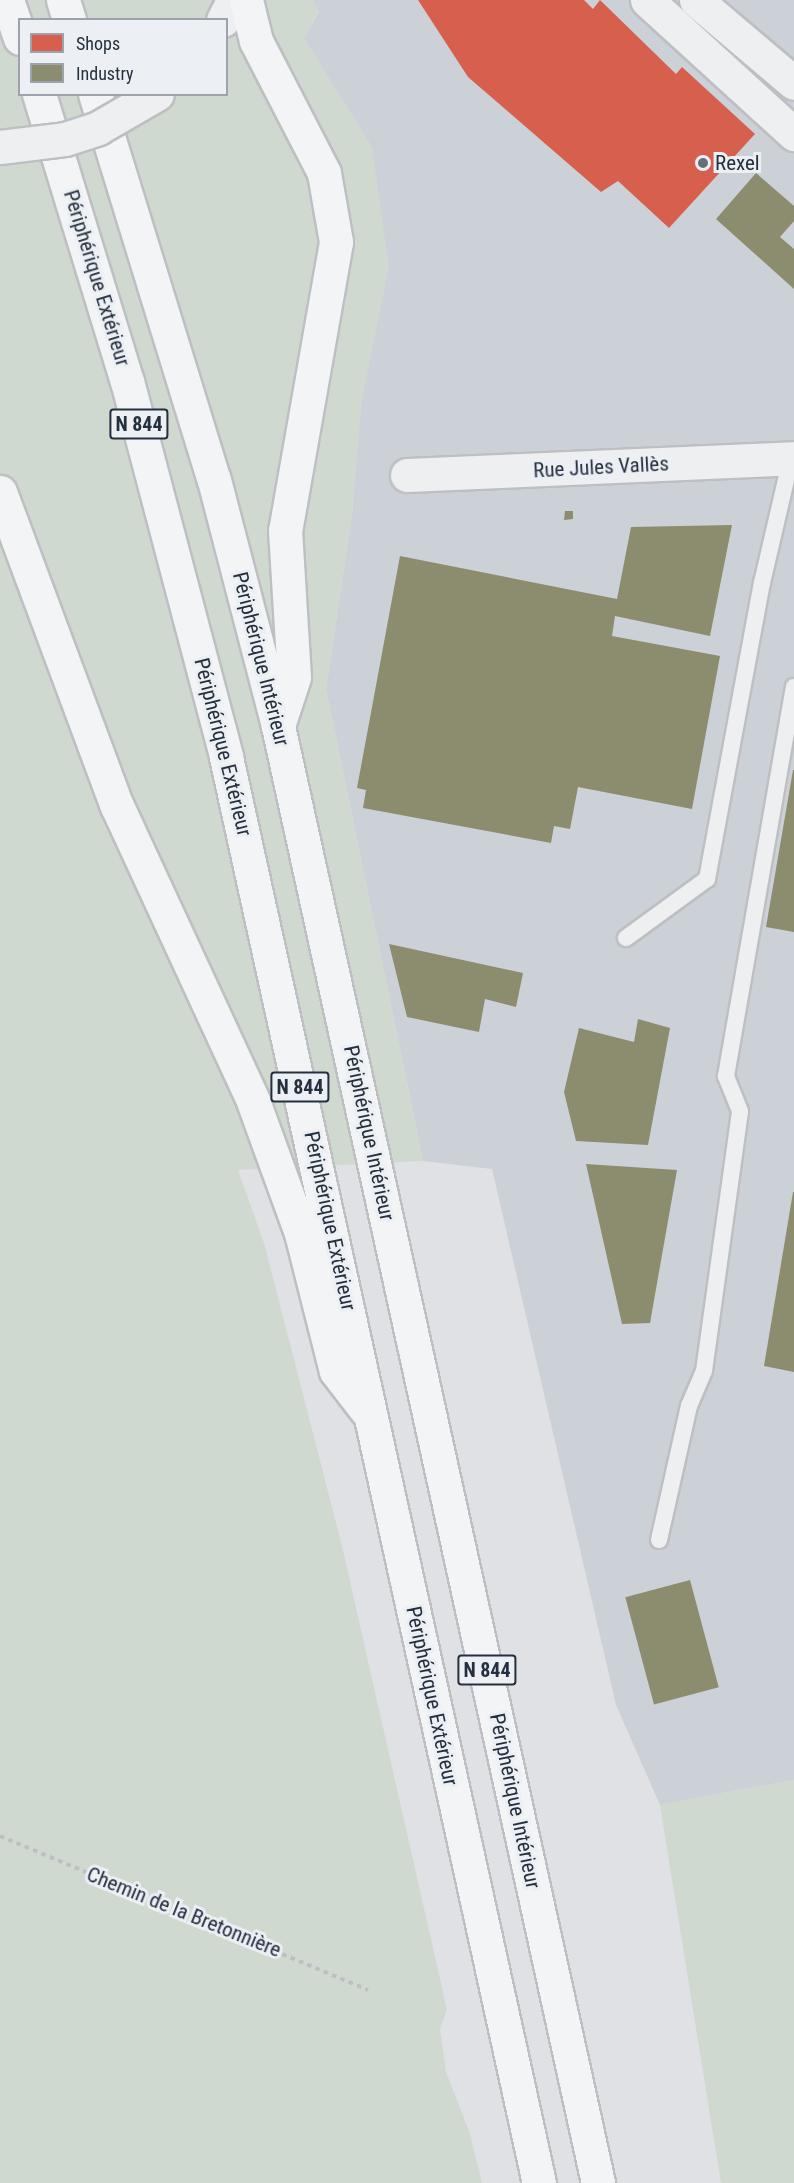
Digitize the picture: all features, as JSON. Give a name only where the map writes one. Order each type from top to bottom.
[{"type":"highway","points":[[6,0],[18,33]]},
{"type":"highway","points":[[63,0],[68,18]]},
{"type":"highway","points":[[246,0],[256,41],[324,173],[336,242],[285,530],[294,677],[278,726]]},
{"type":"highway","name":"Périphérique Extérieur","points":[[40,96],[127,381],[226,757],[538,2183]]},
{"type":"highway","name":"Périphérique Intérieur","points":[[96,96],[208,460],[278,726],[598,2183]]},
{"type":"highway","points":[[0,492],[117,806],[253,1101],[301,1233],[336,1371],[371,1417]]},
{"type":"street","points":[[224,18],[233,0]]},
{"type":"street","points":[[647,0],[794,134]]},
{"type":"street","points":[[696,0],[794,83]]},
{"type":"street","points":[[0,147],[41,143],[98,128],[154,96]]},
{"type":"street","name":"Rue Jules Vallès","points":[[407,475],[793,458]]},
{"type":"lane","points":[[626,938],[707,879],[762,583],[793,458]]},
{"type":"lane","points":[[659,1540],[689,1406],[704,1371],[740,1111],[726,1076],[794,687]]},
{"type":"path","name":"Chemin de la Bretonnière","points":[[0,1836],[368,1990]]},
{"type":"shaded area","points":[[0,0],[312,0],[319,10],[304,38],[372,147],[389,266],[361,404],[352,514],[326,689],[423,1161],[238,1170],[264,1243],[342,1546],[447,2010],[440,2029],[446,2072],[469,2131],[482,2183],[0,2183]]},
{"type":"shaded area","points":[[312,0],[794,0],[794,1780],[660,1805],[616,1705],[492,1169],[423,1161],[326,689],[352,514],[361,404],[304,38],[319,11]]},
{"type":"shaded area","points":[[794,1780],[794,2183],[721,2183],[660,1805]]},
{"type":"building: Shops","points":[[418,0],[584,0],[593,9],[600,0],[676,74],[682,67],[755,134],[669,228],[618,181],[601,192],[468,77]]},
{"type":"building: Industry","points":[[756,173],[794,206],[794,221],[780,237],[794,249],[794,289],[716,219]]},
{"type":"building: Industry","points":[[565,511],[573,511],[573,519],[564,520]]},
{"type":"building: Industry","points":[[732,525],[710,636],[615,616],[612,636],[720,656],[692,809],[578,787],[570,829],[554,826],[551,843],[363,808],[366,790],[357,788],[400,556],[617,599],[631,527]]},
{"type":"building: Industry","points":[[794,770],[794,932],[766,927]]},
{"type":"building: Industry","points":[[389,944],[523,973],[516,1007],[485,999],[479,1032],[407,1017]]},
{"type":"building: Industry","points":[[638,1019],[670,1028],[648,1145],[576,1141],[564,1092],[579,1028],[634,1042]]},
{"type":"building: Industry","points":[[586,1164],[677,1170],[650,1323],[622,1324]]},
{"type":"building: Industry","points":[[794,1192],[794,1372],[764,1366]]},
{"type":"building: Industry","points":[[690,1580],[719,1687],[654,1705],[625,1597]]},
{"type":"place","name":"Rexel","points":[[703,163]]}]
